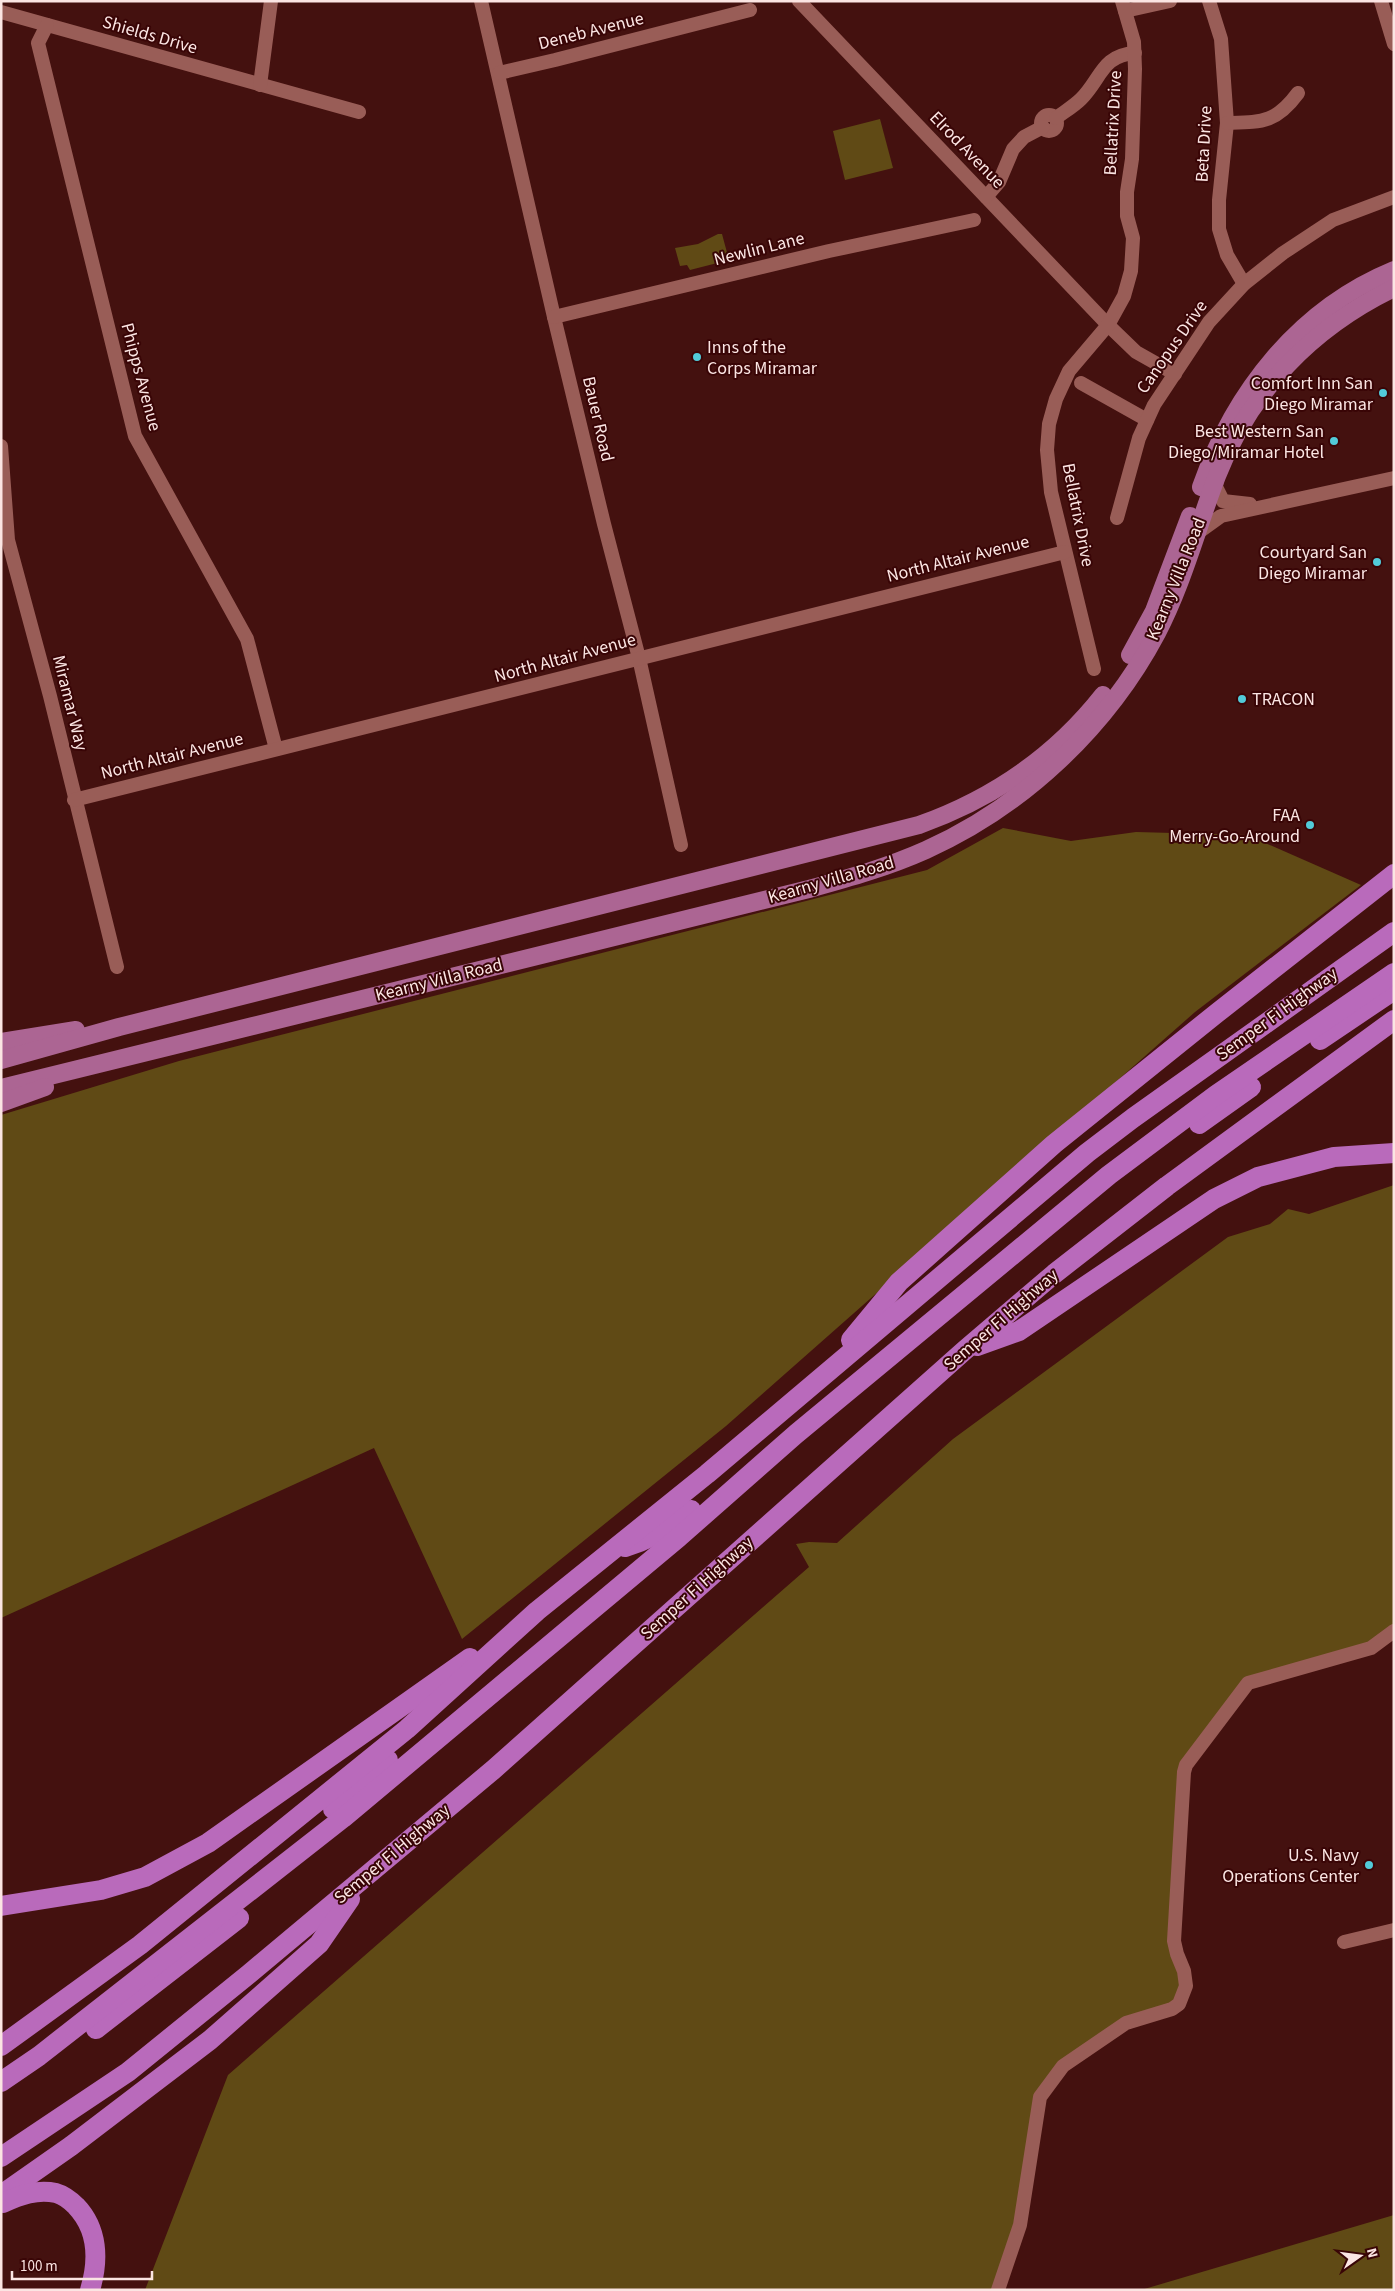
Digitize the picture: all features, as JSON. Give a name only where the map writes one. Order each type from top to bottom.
[{"type":"highway","points":[[816,1382],[899,1282],[1054,1144],[1394,874]]},
{"type":"highway","name":"Semper Fi Highway","points":[[1,2046],[140,1945],[407,1729],[537,1611],[707,1474],[1087,1153],[1394,932]]},
{"type":"highway","points":[[1,2082],[47,2050],[344,1818],[770,1458],[1110,1175],[1216,1095],[1394,973]]},
{"type":"highway","points":[[1,2098],[140,1996],[240,1917],[1057,1233],[1212,1115],[1394,990]]},
{"type":"highway","name":"Semper Fi Highway","points":[[1,2157],[128,2072],[492,1770],[965,1350],[1054,1274],[1168,1186],[1394,1020]]},
{"type":"highway","points":[[965,1350],[1019,1331],[1214,1199],[1258,1177],[1334,1157],[1394,1153]]},
{"type":"highway","points":[[609,1552],[640,1542],[676,1522],[726,1483],[770,1458]]},
{"type":"highway","points":[[6,1904],[101,1890],[144,1877],[208,1843],[537,1611]]},
{"type":"highway","points":[[215,1920],[231,1898],[393,1756],[407,1729]]},
{"type":"highway","points":[[1,2195],[71,2146],[210,2040],[319,1944],[365,1876]]},
{"type":"highway","points":[[1,2203],[22,2194],[40,2192],[58,2193],[71,2202],[82,2213],[92,2230],[96,2253],[90,2290]]},
{"type":"main road","name":"Kearny Villa Road","points":[[1,1060],[119,1027],[890,833],[945,816],[991,792],[1028,768],[1066,737],[1097,702],[1135,647],[1154,611],[1219,440],[1257,377],[1286,344],[1318,315],[1360,287],[1394,270]]},
{"type":"main road","name":"Kearny Villa Road","points":[[1,1088],[809,889],[871,872],[927,850],[958,834],[1025,789],[1055,765],[1095,724],[1126,683],[1157,632],[1176,587],[1218,474],[1246,416],[1286,365],[1313,339],[1338,320],[1394,288]]},
{"type":"main road","points":[[1,1042],[88,1027],[119,1027]]},
{"type":"main road","points":[[1,1103],[55,1083],[64,1072]]},
{"type":"street","points":[[260,85],[271,1]]},
{"type":"street","name":"Bauer Road","points":[[481,1],[554,318],[639,658],[681,845]]},
{"type":"street","name":"Elrod Avenue","points":[[799,1],[1108,325],[1136,352],[1175,374]]},
{"type":"street","points":[[1124,6],[1170,1]]},
{"type":"street","name":"Beta Drive","points":[[1209,1],[1221,39],[1226,123],[1219,200],[1219,229],[1227,255],[1244,284]]},
{"type":"street","points":[[1381,1],[1394,44]]},
{"type":"street","name":"Bellatrix Drive","points":[[1094,669],[1051,492],[1048,471],[1049,424],[1056,399],[1069,371],[1108,325],[1124,296],[1131,272],[1133,238],[1127,216],[1127,192],[1132,159],[1135,53],[1134,42],[1124,6]]},
{"type":"street","name":"Deneb Avenue","points":[[499,73],[750,10]]},
{"type":"street","name":"Shields Drive","points":[[1,12],[359,112]]},
{"type":"street","name":"Phipps Avenue","points":[[47,25],[38,42],[136,436],[247,639],[276,749]]},
{"type":"street","points":[[986,197],[999,182],[1013,149],[1024,137],[1042,127],[1048,130],[1054,129],[1057,124],[1056,118],[1081,99],[1099,77],[1106,64],[1115,57],[1135,53]]},
{"type":"street","points":[[1226,123],[1251,122],[1276,116],[1287,108],[1298,93]]},
{"type":"street","name":"Canopus Drive","points":[[1116,518],[1139,438],[1154,405],[1209,322],[1244,284],[1283,253],[1333,220],[1394,197]]},
{"type":"street","name":"Newlin Lane","points":[[554,318],[828,251],[974,220]]},
{"type":"street","points":[[1081,383],[1147,420]]},
{"type":"street","name":"Miramar Way","points":[[1,446],[8,540],[50,696],[74,800],[117,967]]},
{"type":"street","points":[[1218,474],[1216,487],[1223,501],[1265,505]]},
{"type":"street","points":[[1196,534],[1221,516],[1394,478]]},
{"type":"street","points":[[1,514],[8,540]]},
{"type":"street","name":"North Altair Avenue","points":[[74,800],[1065,552]]},
{"type":"street","points":[[998,2290],[1020,2225],[1040,2097],[1063,2066],[1126,2023],[1172,2009],[1179,2004],[1186,1986],[1184,1971],[1176,1954],[1174,1941],[1184,1772],[1186,1765],[1248,1683],[1371,1648],[1394,1631]]},
{"type":"street","points":[[1344,1942],[1394,1930]]},
{"type":"shaded area","points":[[880,119],[893,168],[845,180],[833,131]]},
{"type":"shaded area","points":[[718,234],[722,234],[729,260],[690,270],[687,265],[680,266],[675,248],[698,244]]},
{"type":"shaded area","points":[[1003,828],[1071,841],[1136,832],[1247,835],[1361,885],[1195,1012],[726,1426],[462,1639],[374,1448],[1,1618],[1,1115],[179,1061],[927,870]]},
{"type":"shaded area","points":[[1394,1185],[1394,1640],[1248,1683],[1186,1765],[1174,1941],[1184,1971],[1179,2004],[1126,2023],[1063,2066],[1040,2097],[1020,2225],[998,2290],[145,2290],[228,2075],[809,1567],[796,1544],[809,1542],[837,1543],[953,1439],[1228,1237],[1270,1224],[1288,1209],[1309,1214]]},
{"type":"shaded area","points":[[1394,2215],[1394,2290],[1141,2290]]},
{"type":"place","name":"Inns of the Corps Miramar","points":[[697,357]]},
{"type":"place","name":"Comfort Inn San Diego Miramar","points":[[1383,393]]},
{"type":"place","name":"Best Western San Diego/Miramar Hotel","points":[[1334,441]]},
{"type":"place","name":"Courtyard San Diego Miramar","points":[[1377,562]]},
{"type":"place","name":"TRACON","points":[[1242,699]]},
{"type":"place","name":"FAA Merry-Go-Around","points":[[1310,825]]},
{"type":"place","name":"U.S. Navy Operations Center","points":[[1369,1865]]}]
